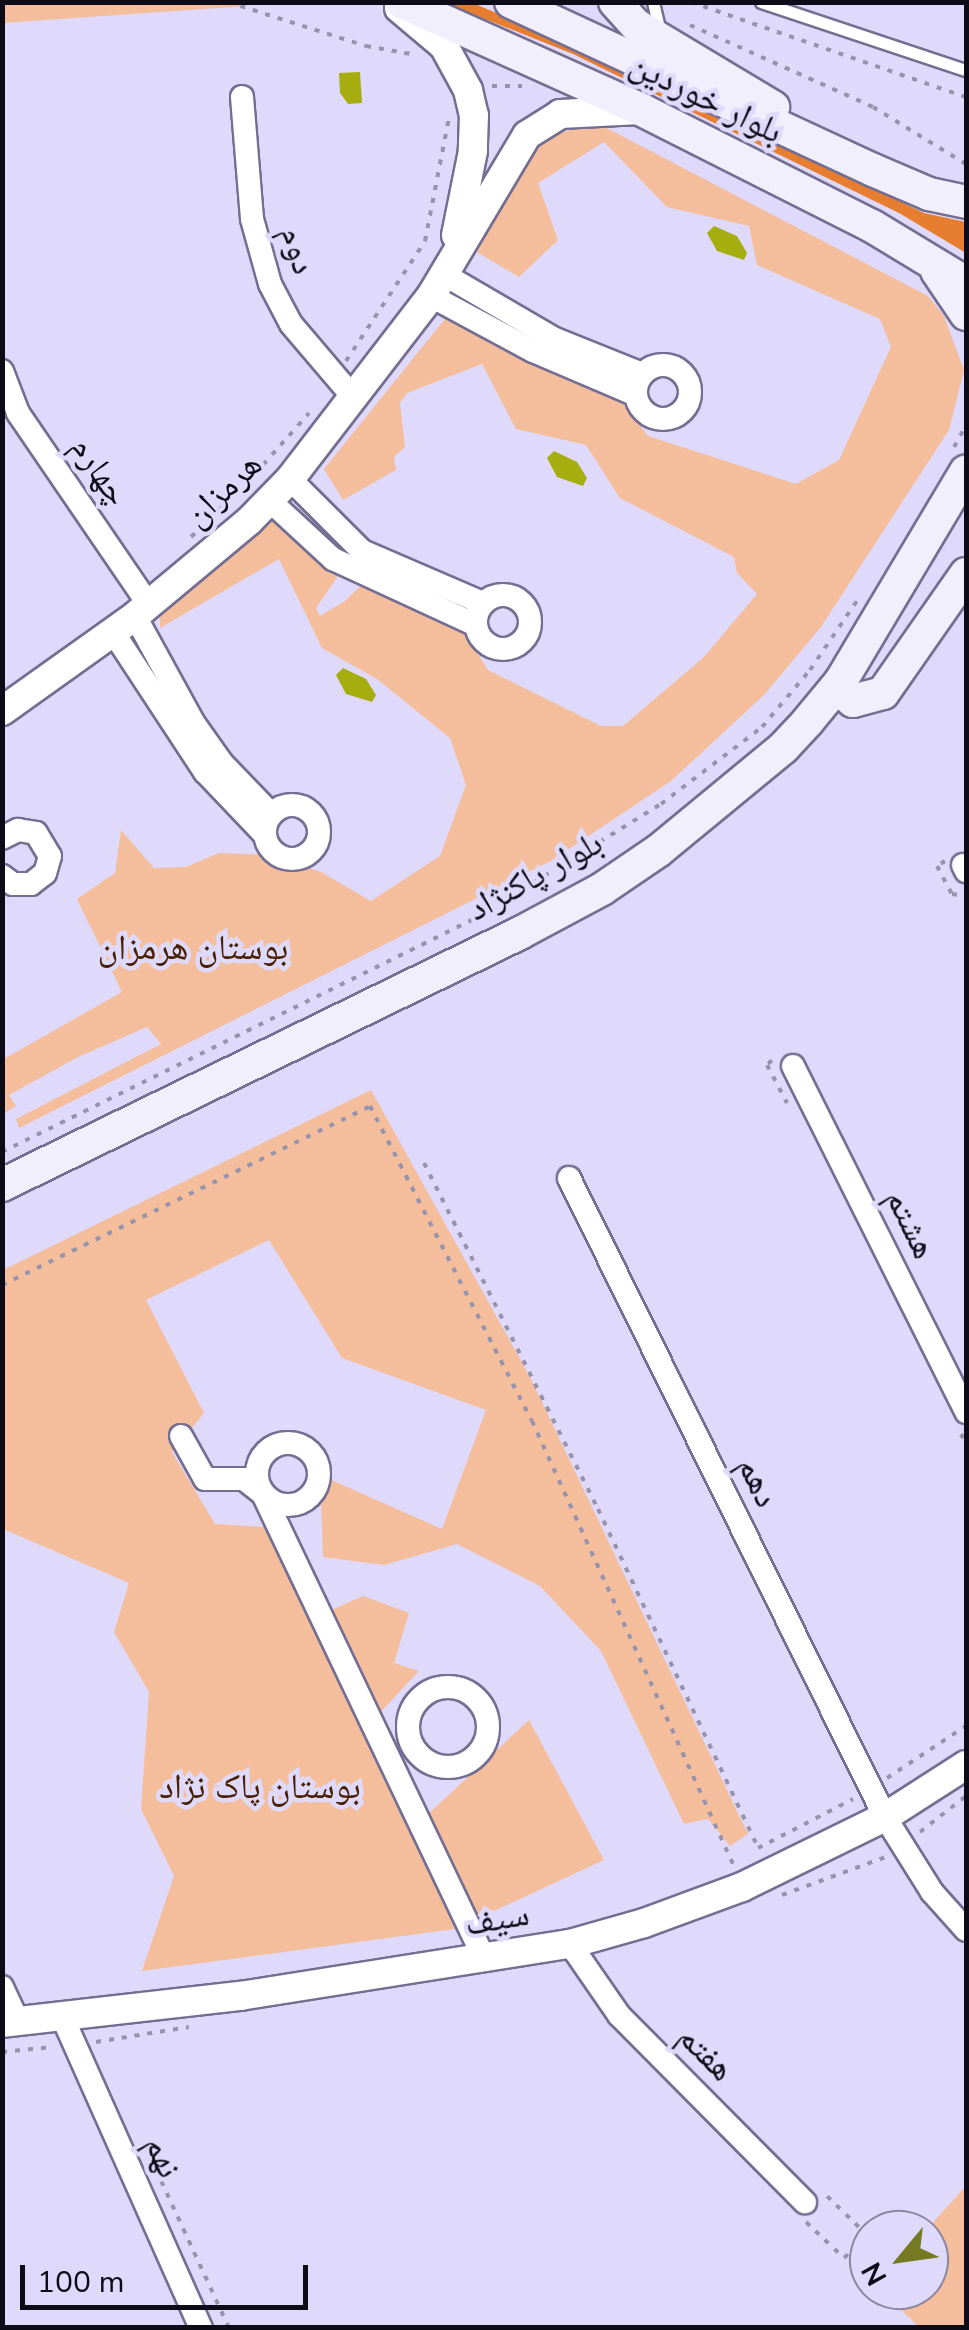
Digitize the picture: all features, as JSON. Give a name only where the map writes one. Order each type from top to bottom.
[{"type":"main road","name":"بلوار خوردین","points":[[402,2],[642,110],[916,251],[966,283]]},
{"type":"main road","name":"بلوار خوردین","points":[[511,2],[928,194],[966,202]]},
{"type":"main road","points":[[615,2],[636,24],[762,98],[820,144]]},
{"type":"main road","points":[[916,251],[948,283],[966,314]]},
{"type":"main road","name":"بلوار پاکنژاد","points":[[2,1186],[602,888],[697,822],[784,748],[840,681],[914,562],[958,464]]},
{"type":"main road","points":[[914,562],[926,576],[944,582],[966,571]]},
{"type":"main road","points":[[840,681],[840,690],[853,701],[882,694],[966,571]]},
{"type":"street","name":"هرمزان","points":[[393,2],[444,46],[468,90],[474,114],[470,180],[438,286]]},
{"type":"street","name":"دوم","points":[[242,96],[252,219],[270,284],[291,324],[354,398]]},
{"type":"street","name":"هرمزان","points":[[2,711],[132,618],[290,479],[438,286],[518,146],[536,127],[560,114],[642,110]]},
{"type":"street","points":[[438,286],[516,330],[639,384]]},
{"type":"street","name":"چهارم","points":[[2,371],[18,413],[132,618],[185,729],[228,802],[268,824]]},
{"type":"street","points":[[290,479],[357,560]]},
{"type":"street","points":[[270,500],[333,559],[357,560],[480,614]]},
{"type":"street","points":[[2,838],[18,830],[36,833],[50,856],[45,873],[31,884],[13,884],[2,876]]},
{"type":"street","name":"هشتم","points":[[793,1066],[966,1412]]},
{"type":"street","name":"دهم","points":[[569,1178],[885,1818],[932,1892],[966,1930]]},
{"type":"street","points":[[181,1436],[204,1479],[244,1480],[263,1494],[407,1789],[485,1960]]},
{"type":"street","points":[[407,1789],[430,1762]]},
{"type":"street","name":"سیف","points":[[10,2022],[240,1996],[570,1944],[644,1923],[742,1887],[885,1818],[966,1765]]},
{"type":"street","name":"هفتم","points":[[570,1944],[619,2016],[804,2202]]},
{"type":"street","points":[[2,1987],[10,2022]]},
{"type":"street","name":"نهم","points":[[62,2016],[201,2328]]},
{"type":"lane","points":[[653,2],[660,29],[681,53]]},
{"type":"lane","points":[[761,2],[966,70]]},
{"type":"path","points":[[214,2],[229,3],[366,46],[420,56]]},
{"type":"path","points":[[691,2],[966,97]]},
{"type":"path","points":[[675,18],[873,107],[966,164]]},
{"type":"path","points":[[477,86],[531,86]]},
{"type":"path","points":[[958,464],[966,426]]},
{"type":"path","points":[[2,1152],[478,917],[660,804],[762,728],[810,670],[861,594]]},
{"type":"path","points":[[2,1285],[370,1106],[532,1421],[742,1887]]},
{"type":"path","points":[[424,1164],[598,1509],[758,1848],[864,1793]]},
{"type":"path","points":[[877,1783],[918,1762],[966,1726]]},
{"type":"path","points":[[911,1840],[966,1796]]},
{"type":"path","points":[[96,2041],[104,2059]]},
{"type":"path","points":[[2,2052],[56,2047]]},
{"type":"path","points":[[138,2131],[230,2328]]},
{"type":"green space","points":[[238,2],[247,6],[3,23],[3,3]]},
{"type":"green space","name":"بوستان هرمزان","points":[[582,125],[603,126],[928,296],[944,316],[964,370],[949,430],[821,627],[764,695],[671,781],[551,861],[19,1128],[16,1119],[161,1044],[147,1027],[78,1057],[9,1095],[16,1106],[3,1114],[2,1060],[122,992],[77,899],[115,873],[121,830],[154,868],[186,867],[219,853],[270,855],[321,872],[371,901],[440,856],[466,785],[450,738],[377,679],[322,648],[279,559],[160,628],[160,616],[285,507],[345,566],[316,608],[320,616],[345,601],[370,577],[456,618],[488,670],[601,726],[623,726],[704,657],[757,594],[737,573],[734,557],[620,498],[586,445],[516,429],[482,364],[407,393],[400,403],[405,447],[394,457],[396,470],[343,500],[324,469],[465,294],[600,373],[648,436],[796,484],[839,460],[891,347],[880,319],[757,265],[749,226],[667,207],[604,142],[538,183],[558,240],[519,277],[477,252],[537,143]]},
{"type":"green space","name":"بوستان پاک نژاد","points":[[371,1090],[530,1377],[748,1834],[730,1846],[708,1819],[684,1824],[601,1651],[540,1586],[457,1544],[384,1565],[323,1557],[320,1475],[442,1529],[486,1410],[342,1358],[269,1240],[146,1300],[204,1413],[172,1452],[215,1524],[265,1527],[309,1620],[363,1596],[409,1613],[394,1663],[419,1671],[362,1732],[409,1832],[529,1720],[604,1860],[455,1929],[142,1971],[174,1876],[141,1809],[149,1692],[114,1632],[129,1583],[3,1529],[3,1270]]},
{"type":"green space","points":[[966,2186],[966,2327],[919,2327],[902,2310],[949,2310],[949,2210],[944,2210]]},
{"type":"shaded area","points":[[445,3],[473,3],[608,61],[924,213],[966,222],[966,253],[899,213],[573,54]]},
{"type":"shaded area","points":[[360,72],[362,103],[348,104],[340,93],[339,73]]},
{"type":"shaded area","points":[[714,226],[737,236],[747,253],[744,260],[717,251],[707,233]]},
{"type":"shaded area","points":[[554,451],[577,462],[587,478],[583,486],[557,477],[547,458]]},
{"type":"shaded area","points":[[343,668],[366,679],[376,695],[372,702],[346,694],[336,675]]}]
